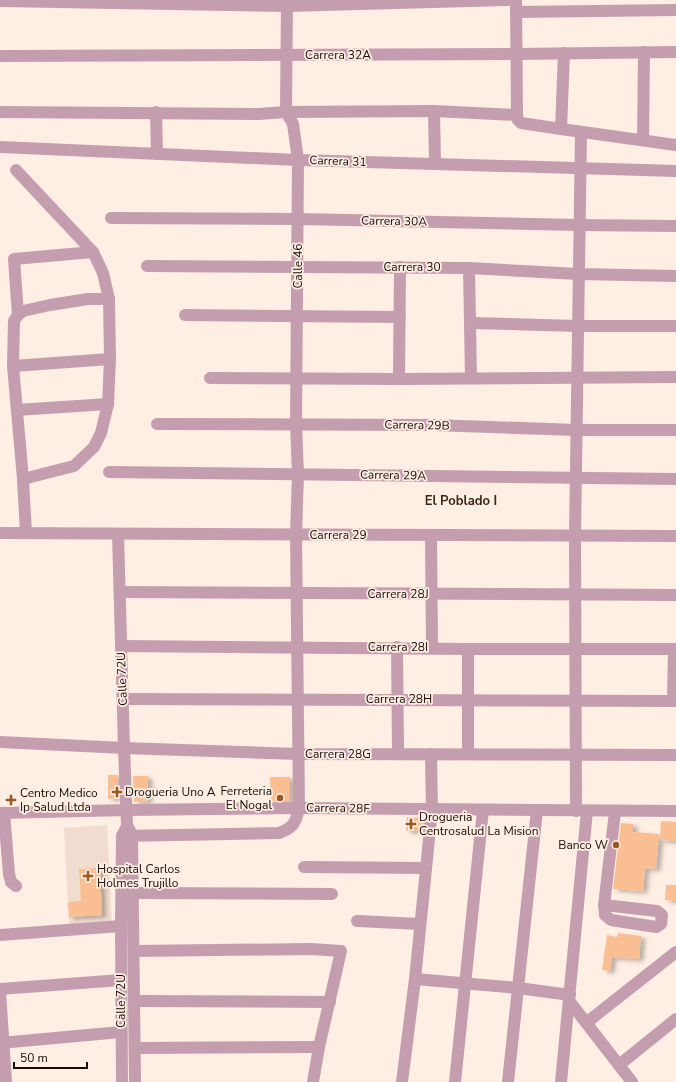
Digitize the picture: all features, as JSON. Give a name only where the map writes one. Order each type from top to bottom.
[{"type":"street","points":[[0,1],[287,3],[507,0]]},
{"type":"street","points":[[516,0],[519,119]]},
{"type":"street","name":"Calle 46","points":[[287,3],[286,112],[293,124],[298,160],[296,424],[298,474],[296,535],[296,647],[299,808]]},
{"type":"street","points":[[516,12],[676,10]]},
{"type":"street","points":[[643,140],[644,52]]},
{"type":"street","name":"Carrera 32A","points":[[0,56],[676,52]]},
{"type":"street","points":[[561,129],[564,53]]},
{"type":"street","points":[[0,112],[156,112],[258,114],[286,112],[434,111],[519,119],[561,129],[676,145]]},
{"type":"street","points":[[434,111],[435,164]]},
{"type":"street","points":[[156,112],[157,154]]},
{"type":"street","points":[[563,1080],[570,999],[582,811],[575,754],[576,430],[581,132]]},
{"type":"street","name":"Carrera 31","points":[[0,147],[298,160],[676,171]]},
{"type":"street","points":[[16,170],[93,252],[103,273],[109,299],[110,359],[108,404],[101,433],[94,447],[74,466],[23,479]]},
{"type":"street","name":"Carrera 30A","points":[[111,218],[298,219],[676,226]]},
{"type":"street","points":[[18,314],[14,259],[93,252]]},
{"type":"street","name":"Carrera 30","points":[[147,266],[469,268],[578,274],[676,276]]},
{"type":"street","points":[[399,379],[400,267]]},
{"type":"street","points":[[469,268],[471,378]]},
{"type":"street","points":[[26,533],[13,366],[14,321],[18,314],[23,311],[88,299],[109,299]]},
{"type":"street","points":[[185,315],[400,317]]},
{"type":"street","points":[[470,323],[578,326],[676,326]]},
{"type":"street","points":[[13,366],[110,359]]},
{"type":"street","points":[[210,378],[399,379],[676,377]]},
{"type":"street","points":[[17,410],[108,404]]},
{"type":"street","name":"Carrera 29B","points":[[157,424],[433,425],[576,430],[676,430]]},
{"type":"street","name":"Carrera 29A","points":[[109,472],[576,479],[676,479]]},
{"type":"street","name":"Carrera 29","points":[[0,533],[676,536]]},
{"type":"street","name":"Calle 72U","points":[[118,534],[120,646],[127,810],[121,926],[122,1082]]},
{"type":"street","points":[[431,535],[432,648]]},
{"type":"street","name":"Carrera 28J","points":[[120,592],[676,595]]},
{"type":"street","name":"Carrera 28I","points":[[120,646],[675,649]]},
{"type":"street","points":[[397,647],[398,754]]},
{"type":"street","points":[[468,649],[468,754]]},
{"type":"street","points":[[675,649],[675,701]]},
{"type":"street","name":"Carrera 28H","points":[[123,699],[675,701]]},
{"type":"street","name":"Carrera 28G","points":[[0,742],[298,754],[676,755]]},
{"type":"street","points":[[402,1082],[415,978],[432,809],[431,754]]},
{"type":"street","points":[[127,832],[279,833],[292,827],[296,821],[299,808]]},
{"type":"street","name":"Carrera 28F","points":[[2,813],[299,808],[615,812],[676,811]]},
{"type":"street","points":[[455,1082],[483,810]]},
{"type":"street","points":[[508,1082],[537,810]]},
{"type":"street","points":[[604,905],[615,812]]},
{"type":"street","points":[[2,813],[9,874],[12,882],[16,886]]},
{"type":"street","name":"Calle 72U","points":[[127,832],[133,893],[135,1082]]},
{"type":"street","points":[[304,867],[426,868]]},
{"type":"street","points":[[133,893],[332,894]]},
{"type":"street","points":[[357,921],[420,924]]},
{"type":"street","points":[[0,935],[121,926]]},
{"type":"street","points":[[134,951],[311,949],[341,951],[319,1047],[313,1082]]},
{"type":"street","points":[[586,1023],[676,952]]},
{"type":"street","points":[[415,978],[518,988],[570,999],[586,1023],[632,1082]]},
{"type":"street","points":[[6,1082],[1,1043],[0,990],[121,980]]},
{"type":"street","points":[[135,1001],[330,1002]]},
{"type":"street","points":[[619,1065],[676,1020]]},
{"type":"street","points":[[1,1043],[121,1032]]},
{"type":"street","points":[[135,1048],[319,1047]]},
{"type":"shaded area","name":"Hospital Carlos Holmes Trujillo","points":[[107,825],[112,923],[69,925],[64,828]]},
{"type":"building","points":[[108,775],[118,775],[118,798],[108,799]]},
{"type":"building","points":[[133,776],[148,776],[148,801],[134,802]]},
{"type":"building","points":[[270,777],[290,777],[290,801],[271,801]]},
{"type":"building","points":[[407,817],[424,818],[422,831],[406,831]]},
{"type":"building","points":[[661,821],[676,822],[676,841],[660,840]]},
{"type":"building","points":[[621,823],[633,824],[633,832],[659,834],[656,869],[645,868],[643,891],[613,889]]},
{"type":"building","points":[[100,868],[102,915],[69,917],[68,902],[81,901],[79,869]]},
{"type":"building","points":[[666,885],[676,885],[676,901],[665,900]]},
{"type":"building","points":[[618,933],[641,936],[639,959],[612,957],[610,971],[602,970],[607,935],[617,937]]},
{"type":"place","name":"Drogueria Uno A","points":[[117,792]]},
{"type":"place","name":"Ferreteria El Nogal","points":[[280,798]]},
{"type":"place","name":"Centro Medico Ip Salud Ltda","points":[[11,800]]},
{"type":"place","name":"Drogueria Centrosalud La Mision","points":[[411,824]]},
{"type":"place","name":"Banco W","points":[[616,845]]},
{"type":"place","name":"Hospital Carlos Holmes Trujillo","points":[[88,876]]},
{"type":"district","name":"El Poblado I","points":[[461,500]]}]
